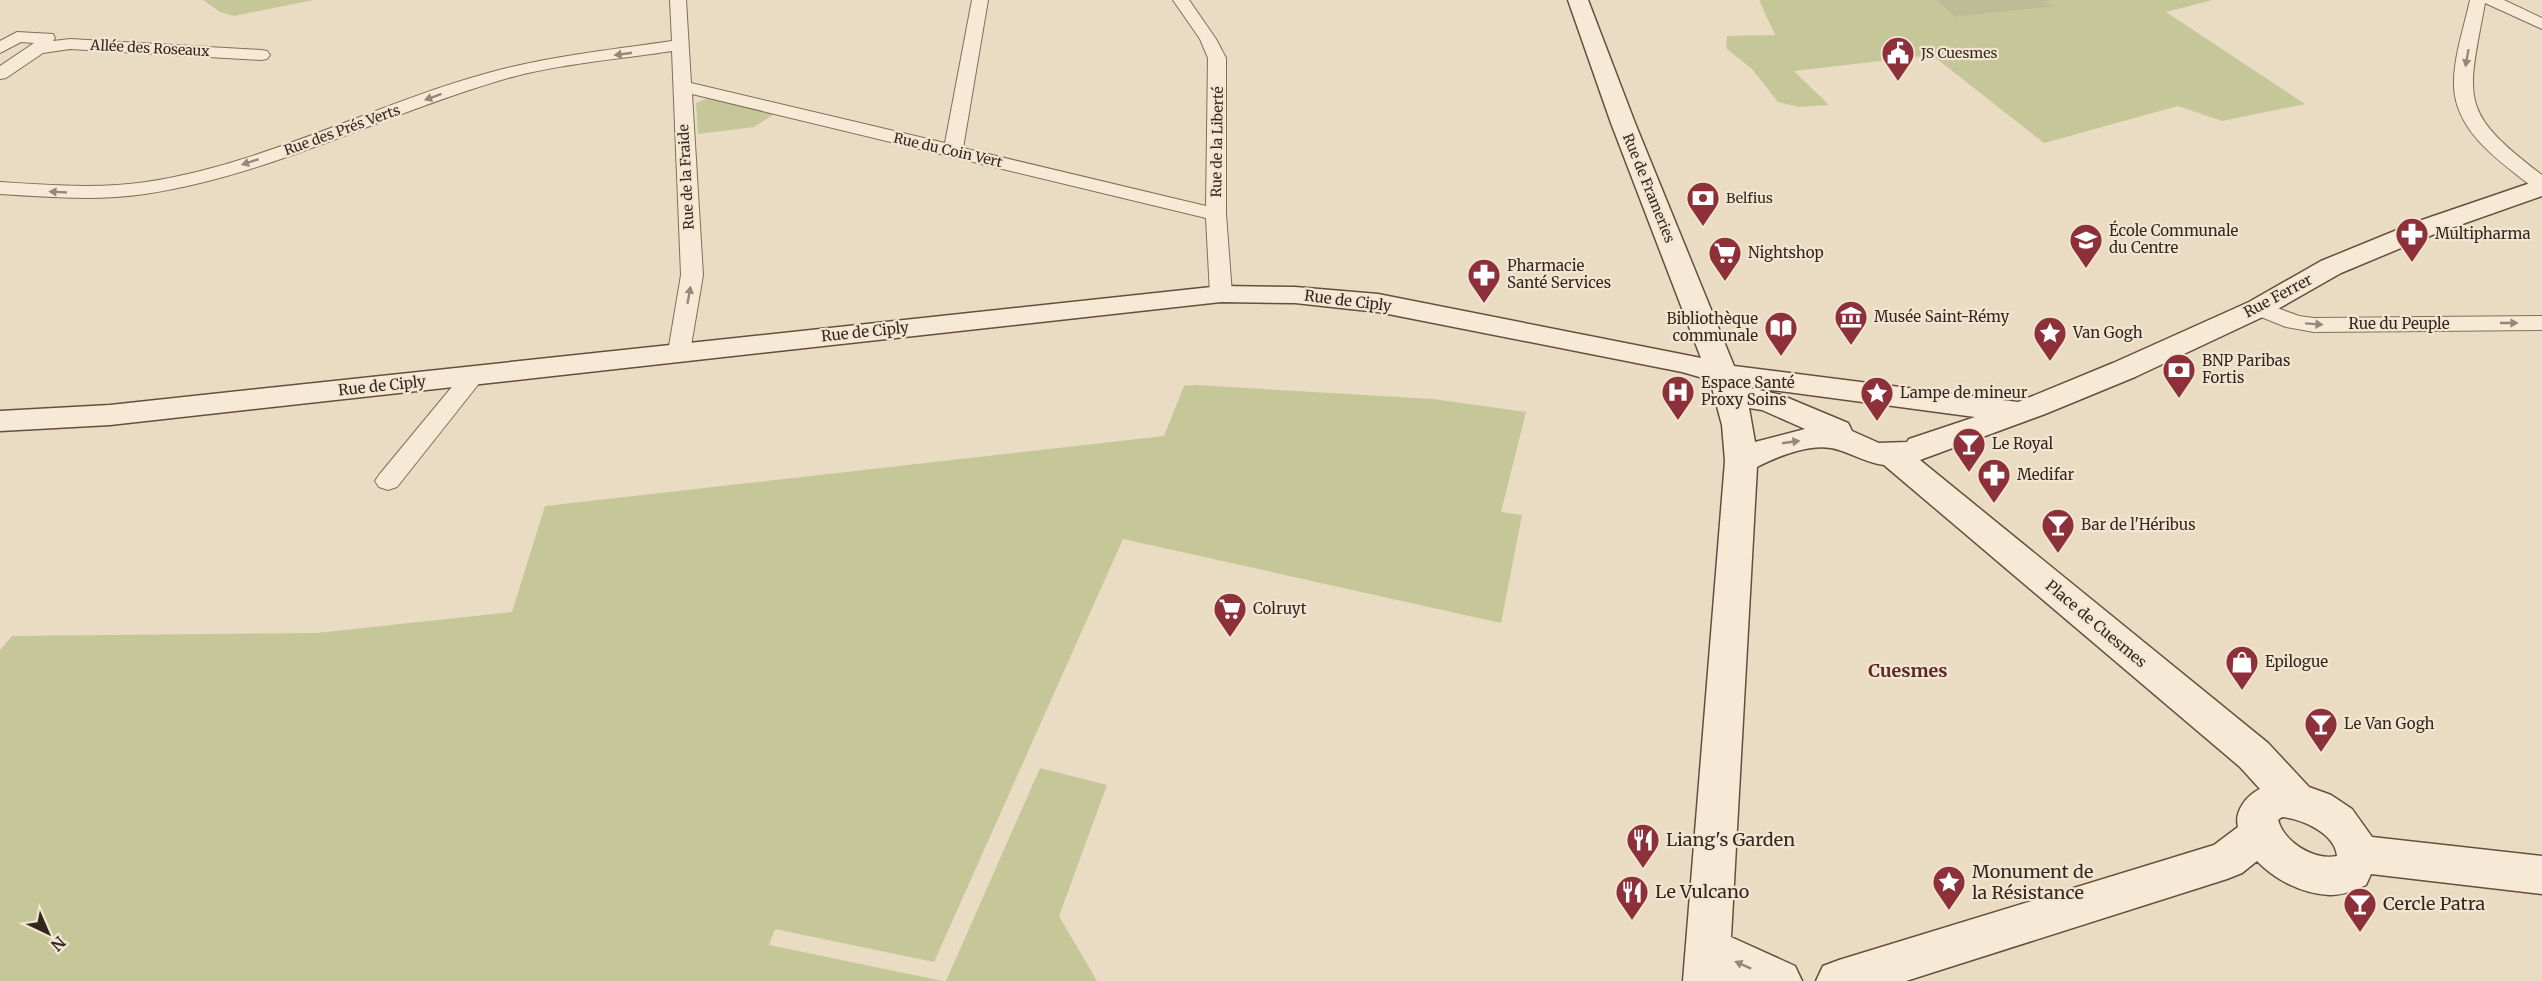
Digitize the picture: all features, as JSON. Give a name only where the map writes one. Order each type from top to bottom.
[{"type":"street","name":"Rue de la Fraide","points":[[678,0],[692,275],[679,352]]},
{"type":"street","points":[[952,151],[980,0]]},
{"type":"street","name":"Rue de la Liberté","points":[[1181,0],[1208,39],[1217,58],[1216,214],[1221,294]]},
{"type":"street","name":"Rue de Frameries","points":[[1578,0],[1623,123],[1727,384]]},
{"type":"street","points":[[2478,0],[2463,87],[2466,106],[2471,118],[2482,132],[2505,156],[2542,186]]},
{"type":"street","points":[[2491,0],[2542,24]]},
{"type":"street","points":[[0,48],[17,37],[46,38],[38,48]]},
{"type":"street","name":"Allée des Roseaux","points":[[0,74],[38,48],[70,44],[261,55]]},
{"type":"street","name":"Rue des Prés Verts","points":[[0,188],[67,193],[117,190],[200,177],[256,160],[495,76],[540,66],[681,45]]},
{"type":"street","name":"Rue du Coin Vert","points":[[681,86],[1216,214]]},
{"type":"street","name":"Rue Ferrer","points":[[1906,451],[2018,412],[2124,370],[2259,308],[2331,267],[2428,227],[2542,186]]},
{"type":"street","name":"Rue de Ciply","points":[[0,421],[110,415],[1221,294],[1295,295],[1378,303],[1685,363],[1727,384]]},
{"type":"street","name":"Rue du Peuple","points":[[2259,308],[2294,322],[2314,325],[2542,323]]},
{"type":"street","points":[[388,482],[473,376]]},
{"type":"street","points":[[1779,981],[1706,965],[1741,461],[1738,425],[1727,384],[1891,396],[1917,414],[1924,424],[1926,439],[1906,451]]},
{"type":"street","name":"Place de Cuesmes","points":[[1727,384],[1874,452],[1906,451],[2254,755],[2295,800]]},
{"type":"street","points":[[1841,435],[1832,418],[1833,408],[1844,391]]},
{"type":"street","name":"Rue Ferrer","points":[[1891,396],[2018,412]]},
{"type":"street","name":"Place de Cuesmes","points":[[1741,461],[1772,445],[1792,440],[1841,435]]},
{"type":"street","name":"Place de Cuesmes","points":[[2260,834],[2256,819],[2259,810],[2269,801],[2295,800],[2322,810],[2338,821],[2355,842],[2359,854]]},
{"type":"street","points":[[1839,981],[2227,860],[2260,834],[2268,845],[2290,864],[2308,873],[2328,877],[2342,876],[2351,872],[2359,854],[2542,875]]},
{"type":"street","points":[[2227,860],[2290,864]]},
{"type":"green space","points":[[203,0],[313,0],[234,16],[220,12]]},
{"type":"green space","points":[[1759,0],[1936,0],[1955,17],[2051,7],[2044,1],[2213,0],[2166,12],[2305,104],[2222,121],[2178,106],[2044,143],[1932,55],[1794,71],[1829,105],[1799,107],[1778,102],[1752,69],[1726,48],[1727,36],[1775,35]]},
{"type":"green space","points":[[1936,0],[2064,0],[2045,1],[2052,7],[1955,17]]},
{"type":"green space","points":[[708,98],[774,114],[754,127],[698,134],[696,103]]},
{"type":"green space","points":[[1184,386],[1433,399],[1526,412],[1501,512],[1522,515],[1501,623],[1123,539],[934,962],[775,929],[769,945],[943,981],[0,981],[0,650],[12,636],[316,633],[512,612],[545,506],[1164,436]]},
{"type":"green space","points":[[1040,768],[1107,785],[1059,916],[1097,981],[946,981]]},
{"type":"place","name":"JS Cuesmes","points":[[1898,82]]},
{"type":"place","name":"Belfius","points":[[1703,227]]},
{"type":"place","name":"Multipharma","points":[[2412,263]]},
{"type":"place","name":"École Communale du Centre","points":[[2086,269]]},
{"type":"place","name":"Nightshop","points":[[1725,282]]},
{"type":"place","name":"Pharmacie Santé Services","points":[[1484,304]]},
{"type":"place","name":"Musée Saint-Rémy","points":[[1851,346]]},
{"type":"place","name":"Bibliothèque communale","points":[[1781,357]]},
{"type":"place","name":"Van Gogh","points":[[2050,362]]},
{"type":"place","name":"BNP Paribas Fortis","points":[[2179,399]]},
{"type":"place","name":"Espace Santé Proxy Soins","points":[[1678,421]]},
{"type":"place","name":"Lampe de mineur","points":[[1877,422]]},
{"type":"place","name":"Le Royal","points":[[1969,473]]},
{"type":"place","name":"Medifar","points":[[1994,504]]},
{"type":"place","name":"Bar de l'Héribus","points":[[2058,554]]},
{"type":"place","name":"Colruyt","points":[[1230,638]]},
{"type":"place","name":"Epilogue","points":[[2242,691]]},
{"type":"place","name":"Le Van Gogh","points":[[2321,753]]},
{"type":"place","name":"Liang's Garden","points":[[1643,869]]},
{"type":"place","name":"Monument de la Résistance","points":[[1949,911]]},
{"type":"place","name":"Le Vulcano","points":[[1632,921]]},
{"type":"place","name":"Cercle Patra","points":[[2360,933]]},
{"type":"district","name":"Cuesmes","points":[[1908,671]]}]
